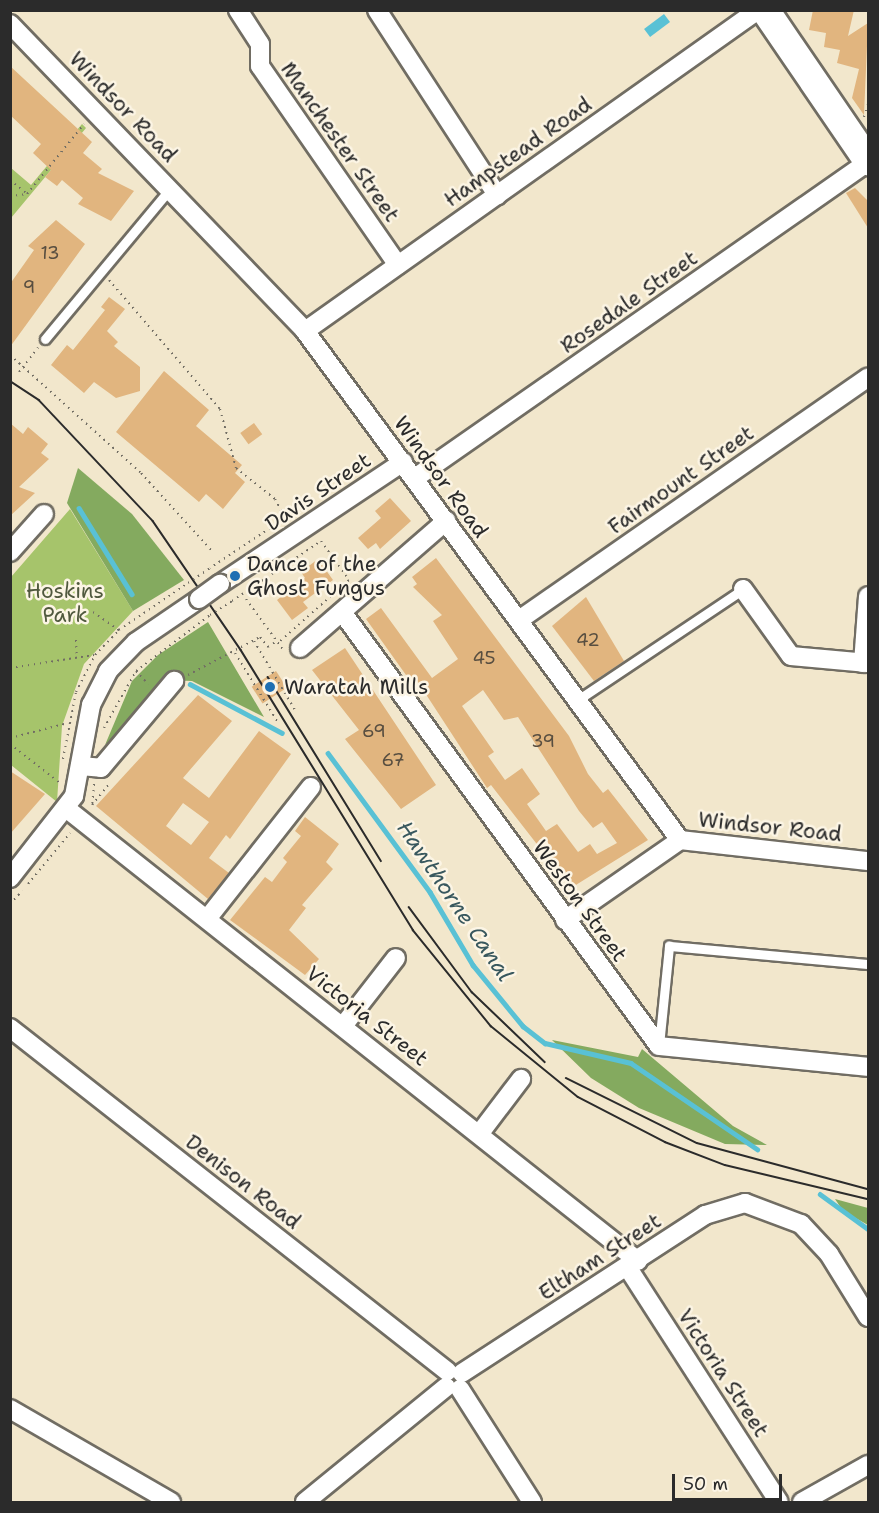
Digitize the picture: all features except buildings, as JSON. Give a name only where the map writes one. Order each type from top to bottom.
[{"type":"main road","points":[[765,10],[868,161]]},
{"type":"street","name":"Manchester Street","points":[[238,10],[260,44],[260,66],[398,265]]},
{"type":"street","points":[[377,10],[497,195]]},
{"type":"street","name":"Hampstead Road","points":[[305,331],[758,10]]},
{"type":"street","name":"Windsor Road","points":[[10,24],[305,331],[680,840],[868,861]]},
{"type":"street","name":"Rosedale Street","points":[[415,478],[868,161]]},
{"type":"street","name":"Fairmount Street","points":[[519,620],[868,377]]},
{"type":"street","name":"Davis Street","points":[[10,878],[67,809],[80,766],[91,705],[121,654],[220,584],[403,462]]},
{"type":"street","points":[[10,552],[44,514]]},
{"type":"street","points":[[300,648],[446,521]]},
{"type":"street","points":[[743,589],[791,656],[866,663],[868,596]]},
{"type":"street","name":"Weston Street","points":[[342,612],[659,1046]]},
{"type":"street","points":[[80,766],[101,768],[174,681]]},
{"type":"street","points":[[207,919],[311,787]]},
{"type":"street","name":"Victoria Street","points":[[67,809],[480,1133],[633,1264],[780,1503]]},
{"type":"street","points":[[565,920],[680,840]]},
{"type":"street","points":[[343,1026],[396,958]]},
{"type":"street","name":"Denison Road","points":[[10,1028],[454,1380],[532,1503]]},
{"type":"street","points":[[659,1046],[868,1066]]},
{"type":"street","points":[[480,1133],[521,1080]]},
{"type":"street","name":"Eltham Street","points":[[305,1503],[454,1380],[705,1215],[745,1203],[770,1208],[801,1224],[829,1254],[868,1317]]},
{"type":"street","points":[[10,1409],[171,1503]]},
{"type":"street","points":[[802,1503],[868,1465]]},
{"type":"lane","points":[[45,339],[103,273],[170,189]]},
{"type":"lane","points":[[576,701],[743,589]]},
{"type":"lane","points":[[659,1046],[669,946],[868,964]]},
{"type":"path","points":[[10,196],[27,194],[96,111]]},
{"type":"path","points":[[10,180],[27,194]]},
{"type":"path","points":[[93,612],[120,630],[285,519],[275,499],[236,468],[220,409],[103,273]]},
{"type":"path","points":[[19,372],[45,339]]},
{"type":"path","points":[[10,355],[24,365],[141,473],[213,552]]},
{"type":"path","points":[[104,730],[136,671],[210,615],[321,541],[349,580],[277,642],[268,647],[260,637],[236,654],[174,681]]},
{"type":"path","points":[[246,599],[277,642]]},
{"type":"path","points":[[76,640],[77,658]]},
{"type":"path","points":[[254,641],[295,710]]},
{"type":"path","points":[[10,668],[121,654]]},
{"type":"path","points":[[236,654],[277,721]]},
{"type":"path","points":[[136,671],[150,686]]},
{"type":"path","points":[[10,738],[68,723]]},
{"type":"path","points":[[10,744],[60,783]]},
{"type":"path","points":[[10,904],[71,831]]},
{"type":"green space","points":[[82,124],[86,128],[11,218],[11,168],[31,185]]},
{"type":"green space","points":[[78,468],[132,514],[184,580],[133,611],[67,503]]},
{"type":"green space","name":"Hoskins Park","points":[[70,509],[133,611],[84,664],[62,726],[57,802],[11,765],[11,577]]},
{"type":"green space","points":[[208,622],[264,717],[192,681],[168,680],[105,745],[132,681],[158,655]]},
{"type":"green space","points":[[552,1040],[638,1057],[642,1049],[733,1126],[767,1145],[725,1144],[639,1108],[591,1078]]},
{"type":"green space","points":[[835,1199],[868,1208],[868,1225],[843,1211]]},
{"type":"water","points":[[664,14],[670,22],[650,37],[644,29]]},
{"type":"waterway","points":[[79,508],[132,594]]},
{"type":"waterway","name":"Hawthorne Canal","points":[[190,684],[282,733]]},
{"type":"waterway","name":"Hawthorne Canal","points":[[328,753],[430,892],[473,965],[523,1026],[545,1043],[631,1063],[757,1149]]},
{"type":"waterway","name":"Hawthorne Canal","points":[[820,1194],[868,1229]]},
{"type":"tram line","points":[[10,381],[39,400],[153,521],[241,650],[413,930],[491,1026],[578,1097],[665,1142],[725,1165],[868,1199]]},
{"type":"tram line","points":[[268,677],[381,861]]},
{"type":"tram line","points":[[409,907],[472,992],[545,1062]]},
{"type":"tram line","points":[[566,1078],[697,1143],[868,1189]]},
{"type":"place","name":"Dance of the Ghost Fungus","points":[[235,576]]},
{"type":"place","name":"Waratah Mills","points":[[270,687]]}]
